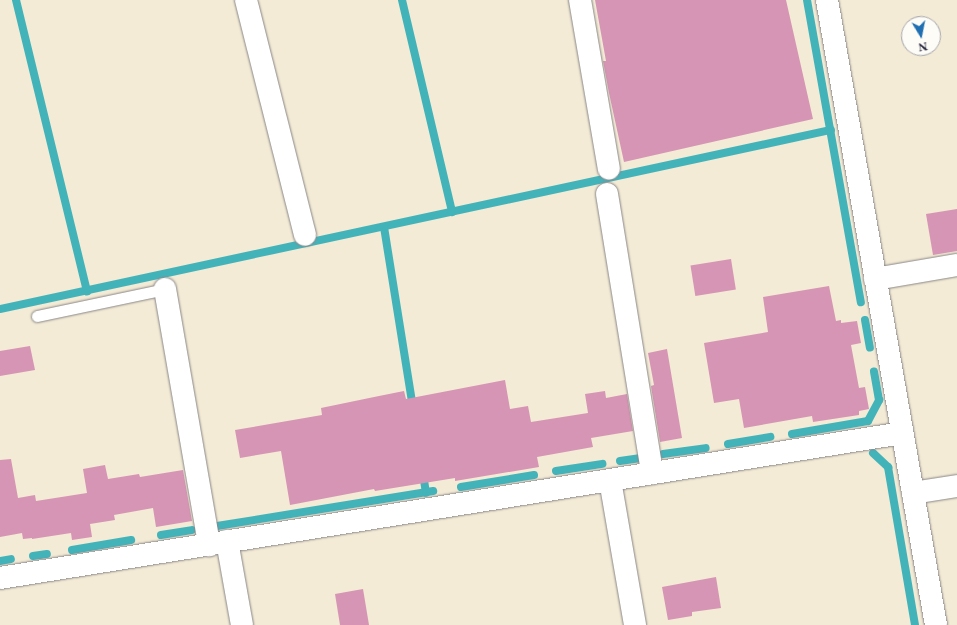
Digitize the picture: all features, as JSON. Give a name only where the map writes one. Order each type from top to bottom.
[{"type":"street","points":[[246,0],[305,236]]},
{"type":"street","points":[[580,0],[609,169]]},
{"type":"street","points":[[827,0],[936,625]]},
{"type":"street","points":[[607,194],[652,473]]},
{"type":"street","points":[[875,279],[957,265]]},
{"type":"street","points":[[165,289],[218,543],[242,625]]},
{"type":"street","points":[[0,578],[902,433]]},
{"type":"street","points":[[610,480],[635,625]]},
{"type":"street","points":[[913,493],[957,486]]},
{"type":"lane","points":[[38,316],[165,289]]},
{"type":"building","points":[[595,0],[786,0],[813,119],[624,162],[603,61],[606,61]]},
{"type":"building","points":[[957,209],[957,251],[933,255],[926,214]]},
{"type":"building","points":[[731,259],[736,290],[695,296],[691,265]]},
{"type":"building","points":[[829,286],[836,321],[841,320],[841,323],[857,321],[861,343],[851,345],[859,388],[865,387],[869,409],[859,411],[859,415],[813,422],[812,416],[744,428],[739,399],[714,403],[704,343],[768,332],[763,297]]},
{"type":"building","points":[[30,346],[35,370],[0,376],[0,351]]},
{"type":"building","points":[[667,349],[682,438],[660,442],[651,386],[654,385],[648,353]]},
{"type":"building","points":[[505,380],[510,409],[528,406],[531,422],[588,413],[585,394],[605,391],[606,398],[627,394],[633,431],[591,438],[593,447],[537,457],[539,467],[455,481],[455,478],[375,491],[374,489],[290,505],[281,451],[240,458],[235,430],[322,415],[321,408],[404,391],[406,399]]},
{"type":"building","points":[[11,459],[18,498],[35,495],[36,501],[87,493],[83,469],[105,465],[108,479],[139,474],[140,477],[183,470],[192,521],[156,527],[153,508],[114,515],[115,520],[90,524],[92,537],[72,540],[71,533],[23,539],[22,533],[0,537],[0,460]]},
{"type":"building","points":[[716,577],[721,608],[692,612],[692,616],[668,620],[662,587]]},
{"type":"building","points":[[363,589],[369,625],[340,625],[335,594]]},
{"type":"waterway","points":[[16,0],[87,291]]},
{"type":"waterway","points":[[402,0],[452,212]]},
{"type":"waterway","points":[[807,0],[861,302]]},
{"type":"waterway","points":[[0,309],[831,130]]},
{"type":"waterway","points":[[384,227],[413,409]]},
{"type":"waterway","points":[[865,320],[870,348]]},
{"type":"waterway","points":[[792,434],[868,421],[879,400],[874,371]]},
{"type":"waterway","points":[[728,444],[770,437]]},
{"type":"waterway","points":[[663,454],[706,448]]},
{"type":"waterway","points":[[873,453],[888,467],[915,625]]},
{"type":"waterway","points":[[620,461],[641,458]]},
{"type":"waterway","points":[[556,471],[602,464]]},
{"type":"waterway","points":[[423,474],[426,493]]},
{"type":"waterway","points":[[461,487],[534,475]]},
{"type":"waterway","points":[[217,526],[433,491]]},
{"type":"waterway","points":[[161,535],[192,530]]},
{"type":"waterway","points":[[72,550],[131,540]]},
{"type":"waterway","points":[[33,556],[47,554]]},
{"type":"waterway","points":[[0,561],[11,559]]}]
